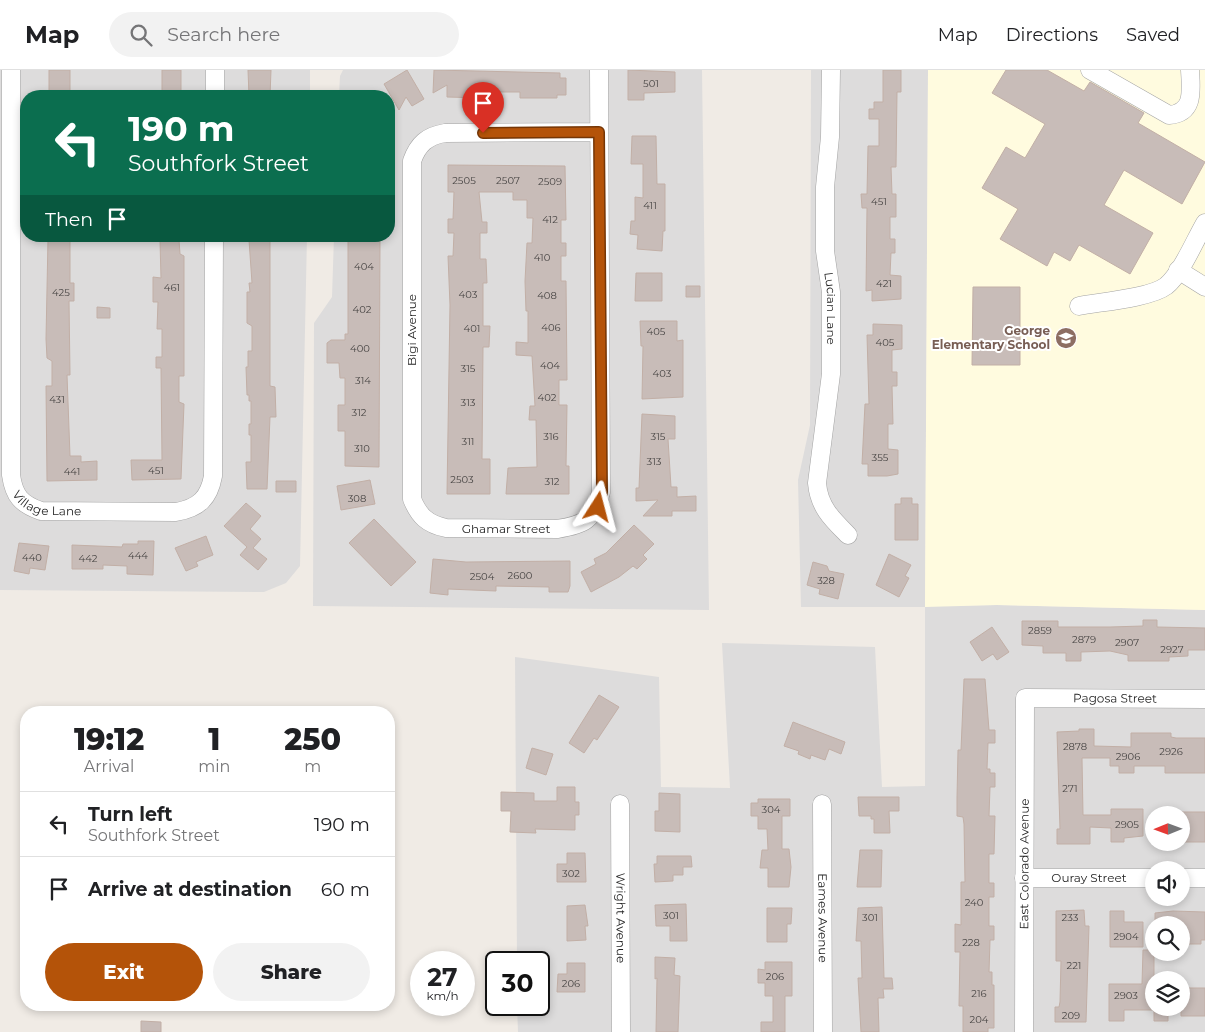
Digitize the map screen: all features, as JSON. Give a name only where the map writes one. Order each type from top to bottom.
[{"type":"street","name":"Village Lane","points":[[11,70],[11,474],[18,499],[28,506],[41,511],[176,512],[191,509],[203,502],[211,489],[213,476],[214,242]]},
{"type":"street","points":[[215,70],[215,90]]},
{"type":"street","points":[[599,70],[599,132]]},
{"type":"street","name":"Lucian Lane","points":[[831,70],[830,137],[825,187],[825,251],[832,292],[831,374],[817,483],[818,493],[826,511],[848,535]]},
{"type":"street","points":[[1090,70],[1155,109],[1169,115],[1178,114],[1186,109],[1190,100],[1190,70]]},
{"type":"street","name":"Bigi Avenue","points":[[424,519],[416,510],[412,499],[412,161],[423,141],[433,135],[445,133],[599,132]]},
{"type":"street","name":"Ghamar Street","points":[[424,519],[446,528],[548,529],[574,526],[588,520],[598,507],[602,492],[599,132]]},
{"type":"street","points":[[1079,306],[1153,292],[1167,286],[1205,223]]},
{"type":"street","points":[[1178,270],[1205,287]]},
{"type":"street","name":"Pagosa Street","points":[[1025,698],[1205,699]]},
{"type":"street","name":"East Colorado Avenue","points":[[1024,1032],[1025,698]]},
{"type":"street","name":"Wright Avenue","points":[[620,804],[621,1032]]},
{"type":"street","name":"Eames Avenue","points":[[822,804],[823,1032]]},
{"type":"street","name":"Ouray Street","points":[[1024,878],[1145,878]]},
{"type":"street","points":[[1190,878],[1205,878]]},
{"type":"shaded area","points":[[0,70],[310,70],[310,90],[20,90],[20,242],[307,242],[300,566],[286,583],[264,592],[0,590]]},
{"type":"shaded area","points":[[343,70],[702,70],[709,610],[313,606],[314,323],[332,297],[334,242],[395,242],[395,90],[339,90],[340,76]]},
{"type":"shaded area","points":[[811,70],[928,70],[925,606],[997,605],[1205,610],[1205,1032],[518,1032],[517,1016],[550,1016],[550,951],[517,951],[515,657],[659,677],[661,787],[730,788],[722,643],[875,647],[882,787],[925,786],[925,607],[801,607],[798,480],[810,425]]},
{"type":"shaded area","name":"George Elementary School","points":[[928,70],[1205,70],[1205,610],[997,605],[925,607]]},
{"type":"building","points":[[49,70],[70,70],[70,90],[49,90]]},
{"type":"building","points":[[162,70],[181,70],[181,90],[162,90]]},
{"type":"building","points":[[248,70],[271,70],[270,90],[249,90]]},
{"type":"building","points":[[407,70],[424,99],[412,106],[406,97],[399,110],[395,103],[395,90],[387,90],[384,84]]},
{"type":"building","points":[[434,70],[560,73],[560,78],[566,78],[566,95],[557,95],[557,98],[520,98],[520,92],[483,92],[484,98],[447,97],[447,85],[433,93]]},
{"type":"building","points":[[628,70],[675,72],[675,92],[644,93],[644,100],[628,100]]},
{"type":"building","points":[[883,70],[901,70],[901,92],[897,92],[896,167],[891,167],[892,194],[896,194],[896,217],[890,217],[890,239],[895,239],[895,253],[891,253],[890,275],[901,276],[901,299],[872,301],[872,290],[866,291],[867,208],[862,208],[861,194],[867,194],[868,146],[879,146],[879,119],[869,119],[869,109],[874,109],[874,102],[883,102]]},
{"type":"building","points":[[1006,70],[1047,70],[1084,91],[1090,82],[1144,113],[1138,123],[1205,162],[1182,204],[1124,170],[1104,205],[1153,233],[1130,274],[1079,245],[1070,261],[1054,252],[1047,266],[1000,239],[1018,209],[982,188],[1006,147],[1025,158],[1045,124],[992,93]]},
{"type":"building","points":[[632,136],[656,136],[657,184],[665,184],[665,231],[663,231],[662,251],[637,249],[638,235],[630,234],[631,221],[635,221],[635,197],[643,198],[643,164],[631,164]]},
{"type":"building","points":[[448,165],[565,166],[566,220],[561,220],[561,243],[566,243],[566,256],[561,256],[561,281],[566,281],[567,380],[559,380],[559,405],[567,405],[566,466],[569,466],[569,494],[506,494],[508,468],[537,467],[536,420],[529,420],[530,406],[535,406],[532,356],[516,355],[516,342],[528,343],[528,311],[526,311],[525,281],[527,243],[532,243],[533,218],[527,218],[527,200],[513,200],[513,192],[479,192],[482,222],[487,222],[487,233],[480,233],[480,259],[486,259],[487,283],[483,283],[483,326],[490,326],[489,347],[483,347],[482,459],[490,459],[490,494],[447,494],[450,305],[448,256],[453,256],[454,233],[448,233],[448,219],[453,219],[454,192],[448,192]]},
{"type":"building","points":[[48,242],[70,242],[70,283],[74,283],[74,301],[69,301],[70,375],[67,375],[70,456],[81,456],[81,462],[97,461],[97,480],[47,481],[46,386],[52,386],[52,361],[47,358]]},
{"type":"building","points":[[160,242],[179,242],[180,254],[184,256],[184,376],[179,376],[179,402],[184,404],[181,479],[132,480],[131,460],[162,460],[161,368],[156,368],[156,357],[162,357],[162,329],[157,329],[158,302],[153,302],[153,277],[161,278]]},
{"type":"building","points":[[249,242],[270,242],[270,386],[275,387],[276,417],[270,417],[267,489],[247,489],[246,462],[251,462],[249,424],[251,424],[251,401],[249,401],[249,395],[247,395],[246,367],[248,367],[248,351],[252,351],[252,326],[247,323],[247,292],[250,292],[249,283],[252,283]]},
{"type":"building","points":[[348,242],[380,242],[379,467],[345,466],[345,431],[338,431],[338,405],[345,405],[345,378],[340,378],[339,363],[327,363],[327,343],[331,340],[345,340],[345,334],[348,334]]},
{"type":"building","points":[[636,273],[662,273],[662,301],[635,301]]},
{"type":"building","points":[[686,286],[700,286],[700,297],[686,297]]},
{"type":"building","points":[[973,287],[1020,287],[1020,365],[972,365]]},
{"type":"building","points":[[97,307],[110,308],[110,318],[97,318]]},
{"type":"building","points":[[640,321],[677,321],[677,341],[683,340],[683,397],[642,399],[643,346],[641,346]]},
{"type":"building","points":[[873,324],[902,325],[902,349],[892,350],[892,372],[897,372],[897,386],[892,386],[893,424],[888,424],[888,449],[898,450],[898,474],[887,476],[868,476],[868,464],[862,464],[865,404],[869,404],[867,335],[873,335]]},
{"type":"building","points":[[642,414],[675,416],[675,439],[668,439],[671,487],[677,487],[677,497],[696,496],[696,511],[672,511],[672,516],[643,516],[658,500],[636,501],[636,488],[639,488]]},
{"type":"building","points":[[370,480],[375,504],[341,510],[337,486]]},
{"type":"building","points":[[276,481],[296,481],[296,492],[276,492]]},
{"type":"building","points":[[901,498],[912,498],[912,504],[918,504],[918,540],[895,540],[895,504],[901,504]]},
{"type":"building","points":[[246,503],[261,516],[250,529],[261,539],[253,548],[267,559],[258,570],[240,555],[247,547],[224,526]]},
{"type":"building","points":[[374,519],[416,562],[391,586],[349,543]]},
{"type":"building","points":[[634,525],[654,544],[643,555],[647,559],[637,569],[633,566],[619,577],[591,592],[581,572],[596,564],[594,559],[606,553]]},
{"type":"building","points":[[206,536],[213,555],[196,562],[198,566],[186,571],[175,548]]},
{"type":"building","points":[[138,541],[154,541],[153,575],[127,574],[127,566],[103,565],[103,569],[72,569],[72,545],[122,547],[123,544],[138,544]]},
{"type":"building","points":[[19,543],[49,546],[45,570],[30,568],[29,574],[14,571]]},
{"type":"building","points":[[889,554],[911,565],[905,576],[909,578],[899,597],[876,585]]},
{"type":"building","points":[[433,559],[466,562],[570,561],[570,586],[568,592],[549,592],[549,587],[496,586],[496,591],[448,589],[448,595],[430,593]]},
{"type":"building","points":[[813,562],[827,566],[829,571],[844,574],[838,599],[819,594],[820,589],[807,585]]},
{"type":"building","points":[[1143,620],[1157,620],[1157,627],[1205,628],[1205,650],[1188,650],[1188,656],[1169,657],[1169,661],[1128,661],[1128,655],[1110,651],[1081,652],[1081,661],[1066,661],[1066,653],[1043,653],[1043,646],[1022,645],[1022,621],[1058,621],[1058,627],[1110,627],[1143,626]]},
{"type":"building","points":[[992,627],[1009,652],[997,660],[993,654],[982,661],[970,642]]},
{"type":"building","points":[[964,679],[985,679],[989,730],[995,730],[995,743],[988,743],[987,769],[990,769],[990,773],[995,773],[995,787],[990,787],[989,816],[995,816],[994,854],[989,854],[989,883],[994,883],[994,897],[989,897],[989,926],[994,926],[994,940],[990,940],[989,972],[992,972],[992,985],[994,985],[994,1028],[988,1028],[988,1032],[963,1032],[963,1006],[959,1006],[960,952],[955,952],[955,924],[961,925],[961,882],[965,882],[964,824],[963,817],[957,816],[958,750],[961,750]]},
{"type":"building","points":[[599,695],[619,707],[597,740],[594,738],[584,753],[569,743]]},
{"type":"building","points":[[793,722],[845,742],[841,754],[829,749],[825,760],[811,755],[810,759],[798,754],[799,751],[784,746]]},
{"type":"building","points":[[1079,729],[1094,729],[1094,746],[1131,747],[1131,733],[1171,733],[1171,737],[1176,738],[1205,738],[1205,773],[1165,773],[1165,766],[1134,766],[1134,773],[1119,773],[1119,766],[1110,766],[1110,758],[1082,758],[1083,815],[1111,815],[1111,809],[1143,809],[1143,836],[1124,838],[1124,842],[1111,842],[1111,828],[1090,827],[1090,844],[1057,844],[1057,829],[1060,829],[1057,732],[1079,731]]},
{"type":"building","points":[[532,748],[553,754],[546,775],[526,768]]},
{"type":"building","points":[[557,787],[575,787],[575,802],[579,802],[579,815],[575,815],[575,830],[535,829],[536,833],[510,832],[511,811],[501,811],[501,792],[534,793],[534,801],[557,801]]},
{"type":"building","points":[[659,793],[680,794],[680,832],[655,831],[655,811],[659,811]]},
{"type":"building","points":[[858,797],[899,797],[899,811],[889,811],[890,833],[874,833],[874,819],[871,819],[871,816],[859,816]]},
{"type":"building","points":[[758,799],[790,799],[790,816],[782,816],[782,849],[789,849],[791,867],[789,887],[768,887],[768,868],[760,868],[762,850],[768,850],[767,829],[758,829],[758,816],[751,816],[751,803],[758,803]]},
{"type":"building","points":[[1190,812],[1205,812],[1205,842],[1190,842]]},
{"type":"building","points":[[860,850],[882,850],[881,887],[857,887]]},
{"type":"building","points":[[567,853],[585,853],[586,882],[557,882],[557,864],[567,864]]},
{"type":"building","points":[[657,856],[691,856],[692,867],[683,867],[683,875],[673,875],[673,881],[655,882],[654,864],[657,864]]},
{"type":"building","points":[[686,904],[687,941],[670,941],[670,926],[656,926],[655,905]]},
{"type":"building","points":[[585,905],[588,926],[585,926],[586,940],[567,941],[567,906]]},
{"type":"building","points":[[882,907],[884,978],[892,978],[893,989],[883,989],[884,998],[878,998],[879,1032],[861,1032],[858,978],[862,978],[861,941],[856,941],[858,908]]},
{"type":"building","points":[[767,908],[792,908],[791,924],[787,924],[787,942],[767,942]]},
{"type":"building","points":[[1084,910],[1085,926],[1089,926],[1086,1022],[1055,1022],[1055,1007],[1059,1007],[1060,1002],[1061,961],[1056,961],[1056,911]]},
{"type":"building","points":[[1110,911],[1124,911],[1124,922],[1143,922],[1143,947],[1110,947]]},
{"type":"building","points":[[1173,911],[1205,912],[1205,940],[1201,940],[1201,944],[1190,944],[1190,916],[1155,916],[1155,913]]},
{"type":"building","points":[[1143,950],[1145,950],[1145,961],[1154,961],[1154,971],[1145,971],[1145,1010],[1124,1010],[1124,1021],[1109,1021],[1109,984],[1142,984]]},
{"type":"building","points":[[655,957],[675,958],[674,975],[680,976],[678,1032],[656,1032],[657,978],[655,979]]},
{"type":"building","points":[[765,962],[792,962],[792,996],[785,996],[785,1032],[761,1032],[761,1022],[773,1022],[773,996],[765,996],[765,983],[758,983],[758,969],[765,970]]},
{"type":"building","points":[[567,963],[585,963],[585,992],[557,992],[558,974],[567,974]]},
{"type":"building","points":[[1190,988],[1205,988],[1205,1016],[1190,1016]]},
{"type":"building","points":[[1154,1016],[1168,1016],[1168,1021],[1154,1021]]},
{"type":"building","points":[[141,1021],[161,1022],[161,1032],[141,1032]]},
{"type":"place","name":"George Elementary School","points":[[1066,338]]},
{"type":"route","points":[[483,133],[599,132],[602,492],[598,507]]}]
